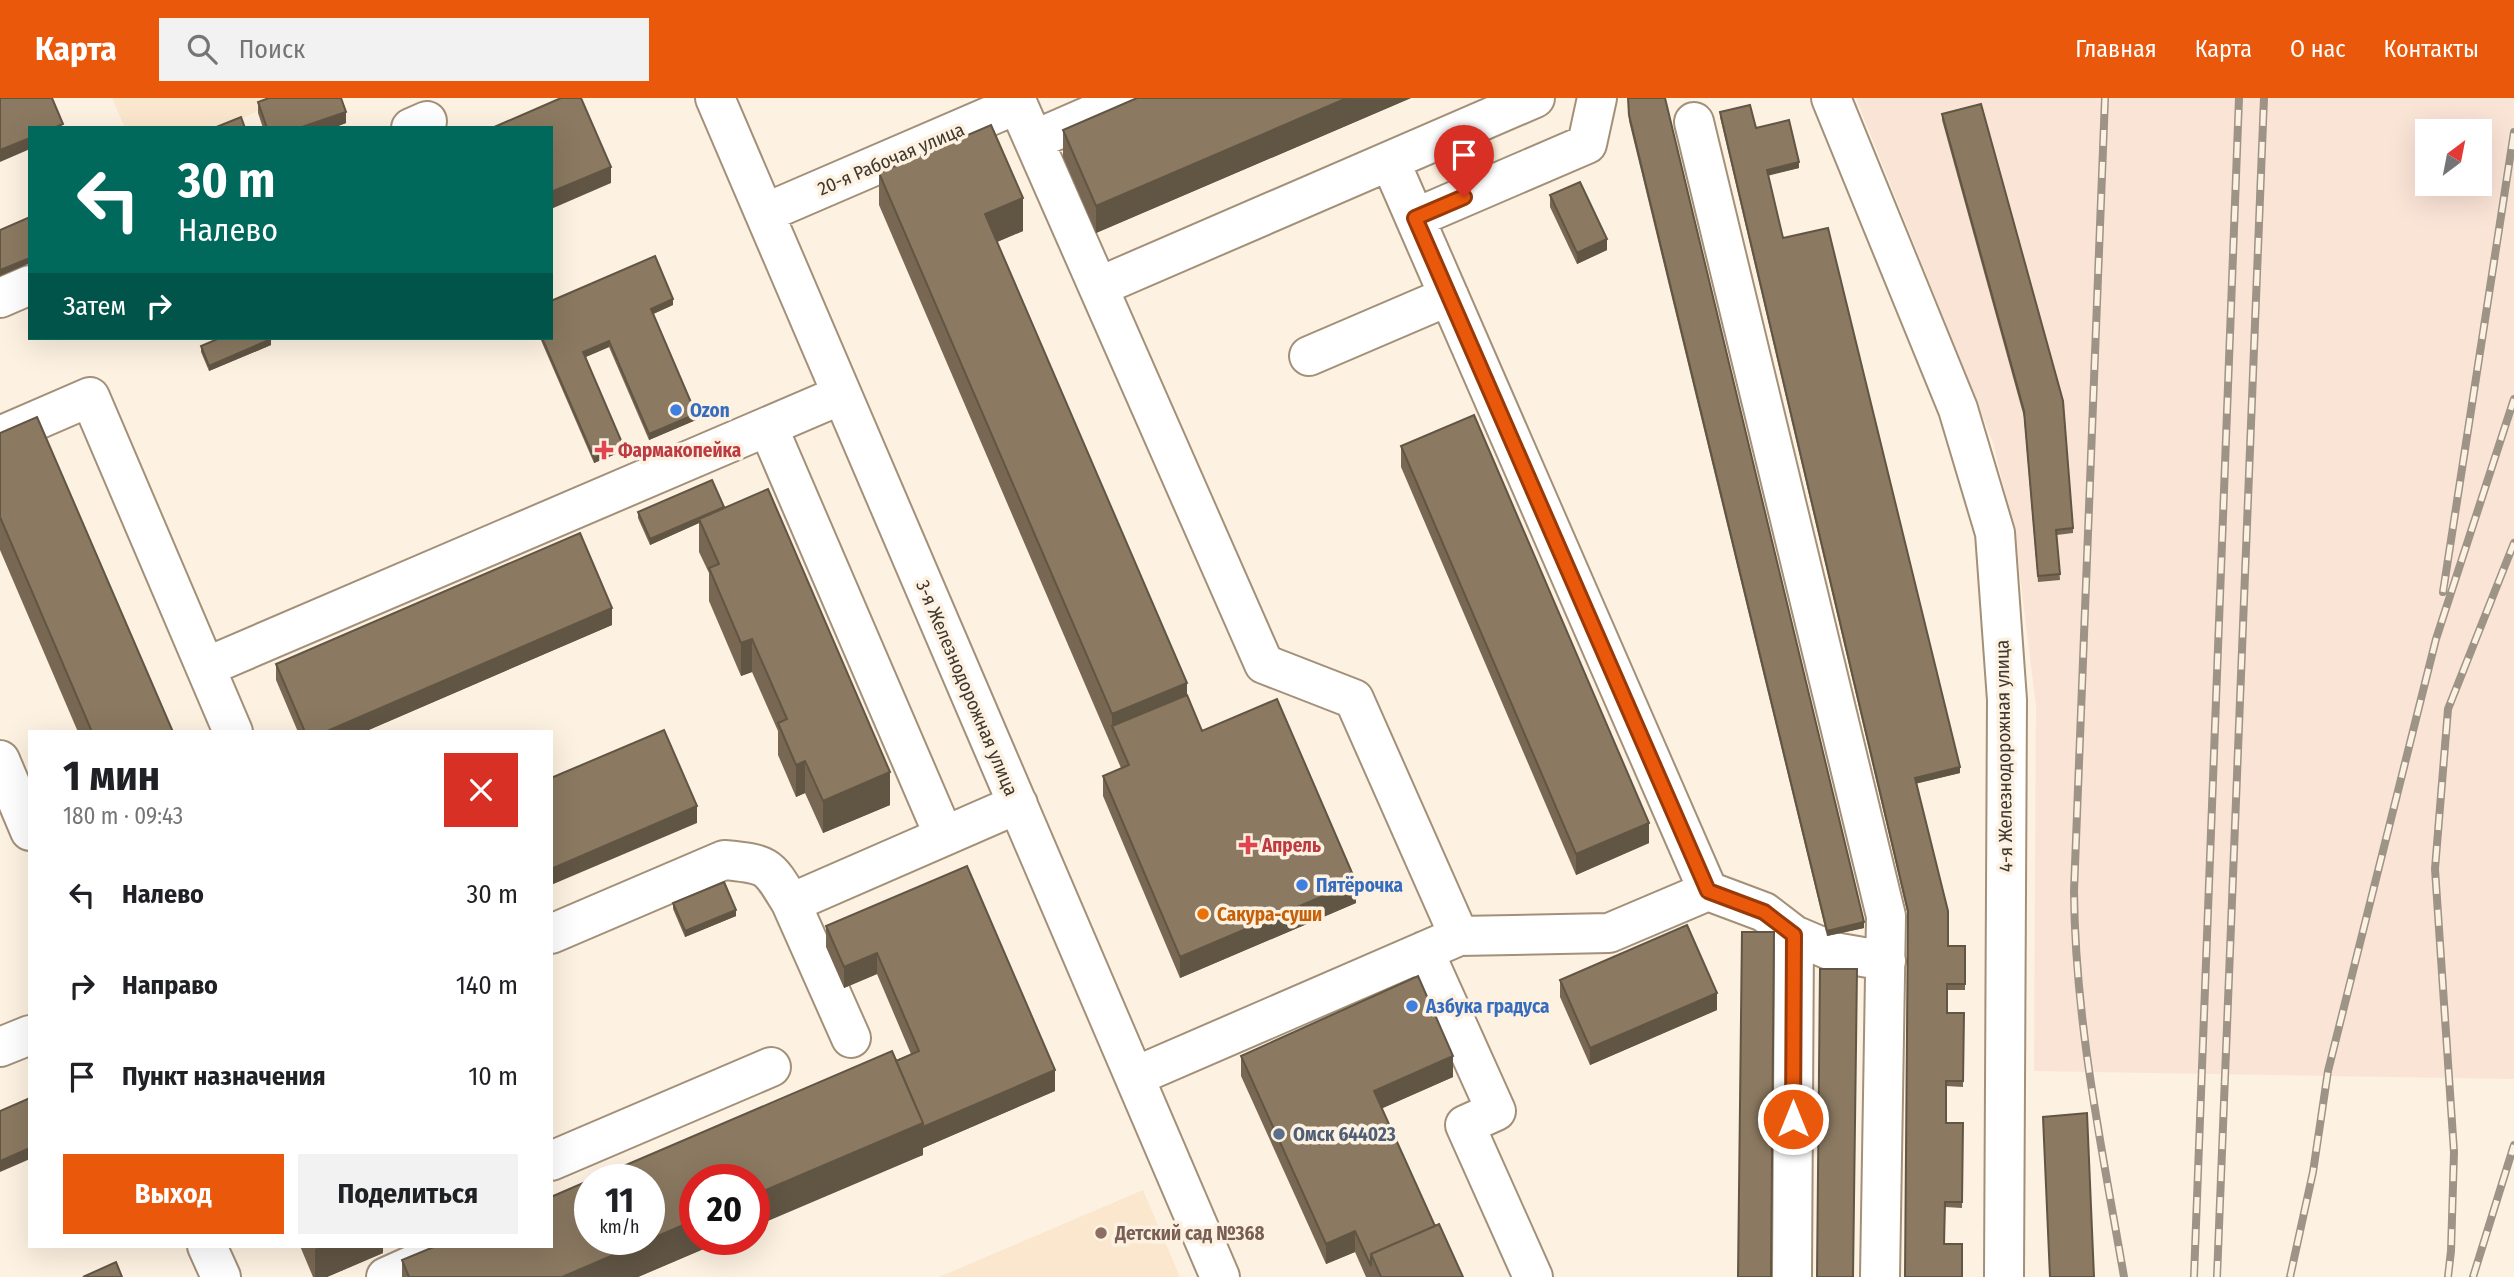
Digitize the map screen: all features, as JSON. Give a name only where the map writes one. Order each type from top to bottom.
[{"type":"street","name":"3-я Железнодорожная улица","points":[[715,98],[1220,1277]]},
{"type":"street","points":[[1034,140],[1130,98]]},
{"type":"street","points":[[1098,287],[1535,98]]},
{"type":"street","points":[[1415,218],[1587,144],[1597,98]]},
{"type":"street","name":"4-я Железнодорожная улица","points":[[1831,98],[1958,409],[1996,533],[2007,700],[2004,1277]]},
{"type":"street","name":"20-я Рабочая улица","points":[[765,213],[1017,101]]},
{"type":"street","points":[[1017,101],[1264,664],[1354,699],[1459,936]]},
{"type":"street","points":[[1694,122],[1886,916],[1880,1277]]},
{"type":"street","points":[[1390,161],[1708,891]]},
{"type":"street","points":[[0,298],[28,286]]},
{"type":"street","points":[[1309,356],[1449,296]]},
{"type":"street","points":[[206,667],[841,395]]},
{"type":"street","points":[[0,436],[90,397],[232,730]]},
{"type":"street","points":[[768,427],[944,836]]},
{"type":"street","points":[[0,760],[28,826]]},
{"type":"street","points":[[791,903],[1017,804]]},
{"type":"street","points":[[553,933],[724,860],[754,863],[772,872],[791,903],[851,1038]]},
{"type":"street","points":[[1136,1076],[1459,936],[1609,933],[1708,891],[1764,912],[1794,935],[1834,952],[1886,961]]},
{"type":"street","points":[[1792,1277],[1794,935]]},
{"type":"street","points":[[1424,951],[1496,1111],[1465,1125],[1533,1277]]},
{"type":"street","points":[[0,1048],[28,1036]]},
{"type":"street","points":[[553,1160],[771,1067]]},
{"type":"street","points":[[208,1248],[221,1277]]},
{"type":"street","points":[[386,1277],[451,1248]]},
{"type":"shaded area","points":[[112,98],[287,98],[224,126],[124,126]]},
{"type":"shaded area","points":[[1856,98],[2514,98],[2514,1079],[2034,1071],[2036,706],[2015,535],[1993,442]]},
{"type":"shaded area","name":"Детский сад №368","points":[[1143,1190],[1180,1277],[939,1277]]},
{"type":"building","points":[[0,98],[52,98],[63,124],[28,126],[28,139],[0,150]]},
{"type":"building","points":[[269,98],[341,98],[346,112],[305,126],[266,126],[258,102]]},
{"type":"building","points":[[561,98],[581,98],[611,167],[553,191],[553,126],[497,126]]},
{"type":"building","points":[[1137,98],[1347,98],[1096,206],[1063,130]]},
{"type":"building","points":[[1628,98],[1665,98],[1864,922],[1827,931],[1629,115]]},
{"type":"building","points":[[1981,104],[2063,401],[2073,528],[2056,530],[2060,574],[2038,576],[2024,411],[1942,114]]},
{"type":"building","points":[[1750,105],[1756,128],[1789,120],[1799,162],[1767,170],[1783,238],[1828,228],[1960,767],[1915,778],[1948,911],[1948,946],[1965,946],[1965,984],[1947,984],[1947,1013],[1964,1013],[1963,1081],[1946,1081],[1946,1123],[1963,1123],[1962,1202],[1945,1202],[1944,1244],[1962,1244],[1962,1277],[1905,1277],[1908,911],[1720,112]]},
{"type":"building","points":[[241,117],[244,126],[219,126]]},
{"type":"building","points":[[991,125],[1023,198],[985,214],[1187,683],[1112,714],[879,173]]},
{"type":"building","points":[[1580,182],[1607,239],[1577,253],[1550,195]]},
{"type":"building","points":[[28,218],[28,259],[0,270],[0,230]]},
{"type":"building","points":[[655,256],[673,299],[651,309],[696,414],[649,434],[609,341],[583,352],[623,445],[594,458],[543,340],[553,340],[553,300]]},
{"type":"building","points":[[215,340],[269,340],[209,366],[201,346]]},
{"type":"building","points":[[1474,415],[1649,823],[1576,854],[1401,446]]},
{"type":"building","points":[[37,417],[172,730],[91,730],[0,517],[0,433]]},
{"type":"building","points":[[712,480],[724,507],[650,539],[638,512]]},
{"type":"building","points":[[768,489],[890,772],[823,801],[805,761],[796,765],[778,723],[787,719],[752,639],[741,643],[709,568],[719,564],[699,519]]},
{"type":"building","points":[[580,533],[612,608],[330,730],[304,730],[276,664]]},
{"type":"building","points":[[1187,695],[1202,731],[1277,699],[1356,882],[1180,957],[1103,776],[1129,765],[1112,726]]},
{"type":"building","points":[[664,730],[697,806],[553,868],[553,777]]},
{"type":"building","points":[[967,866],[1055,1070],[923,1127],[896,1061],[919,1051],[877,953],[844,967],[826,926]]},
{"type":"building","points":[[724,882],[736,910],[685,931],[673,903]]},
{"type":"building","points":[[1687,925],[1717,993],[1590,1048],[1560,980]]},
{"type":"building","points":[[1742,932],[1774,932],[1771,1277],[1738,1277]]},
{"type":"building","points":[[1820,969],[1857,969],[1853,1277],[1817,1277]]},
{"type":"building","points":[[1418,976],[1453,1056],[1374,1091],[1435,1226],[1371,1254],[1371,1266],[1355,1231],[1326,1244],[1241,1056]]},
{"type":"building","points":[[892,1051],[923,1123],[770,1188],[770,1164],[679,1164],[679,1227],[665,1233],[665,1164],[628,1164]]},
{"type":"building","points":[[28,1099],[28,1149],[0,1161],[0,1111]]},
{"type":"building","points":[[2087,1113],[2094,1277],[2050,1277],[2043,1117]]},
{"type":"building","points":[[574,1187],[574,1255],[613,1255],[562,1277],[409,1277],[402,1260],[431,1248],[553,1248],[553,1196]]},
{"type":"building","points":[[1439,1224],[1463,1277],[1381,1277],[1371,1254]]},
{"type":"building","points":[[116,1262],[122,1277],[83,1277]]},
{"type":"railway","points":[[2105,98],[2074,891],[2084,1037],[2124,1277]]},
{"type":"railway","points":[[2194,1277],[2239,98]]},
{"type":"railway","points":[[2217,1277],[2264,98]]},
{"type":"railway","points":[[2443,592],[2514,132]]},
{"type":"railway","points":[[2290,1277],[2313,1172],[2328,1071],[2436,639],[2514,399]]},
{"type":"railway","points":[[2448,1277],[2454,1152],[2435,869],[2448,709],[2514,543]]},
{"type":"railway","points":[[2473,1277],[2514,1145]]},
{"type":"place","name":"Ozon","points":[[676,410]]},
{"type":"place","name":"Фармакопейка","points":[[604,450]]},
{"type":"place","name":"Апрель","points":[[1248,845]]},
{"type":"place","name":"Пятёрочка","points":[[1302,885]]},
{"type":"place","name":"Сакура-суши","points":[[1203,914]]},
{"type":"place","name":"Азбука градуса","points":[[1412,1006]]},
{"type":"place","name":"Омск 644023","points":[[1279,1134]]},
{"type":"place","name":"Детский сад №368","points":[[1101,1233]]},
{"type":"route","points":[[1464,197],[1415,218],[1708,891],[1764,912],[1794,935],[1793,1119]]}]
